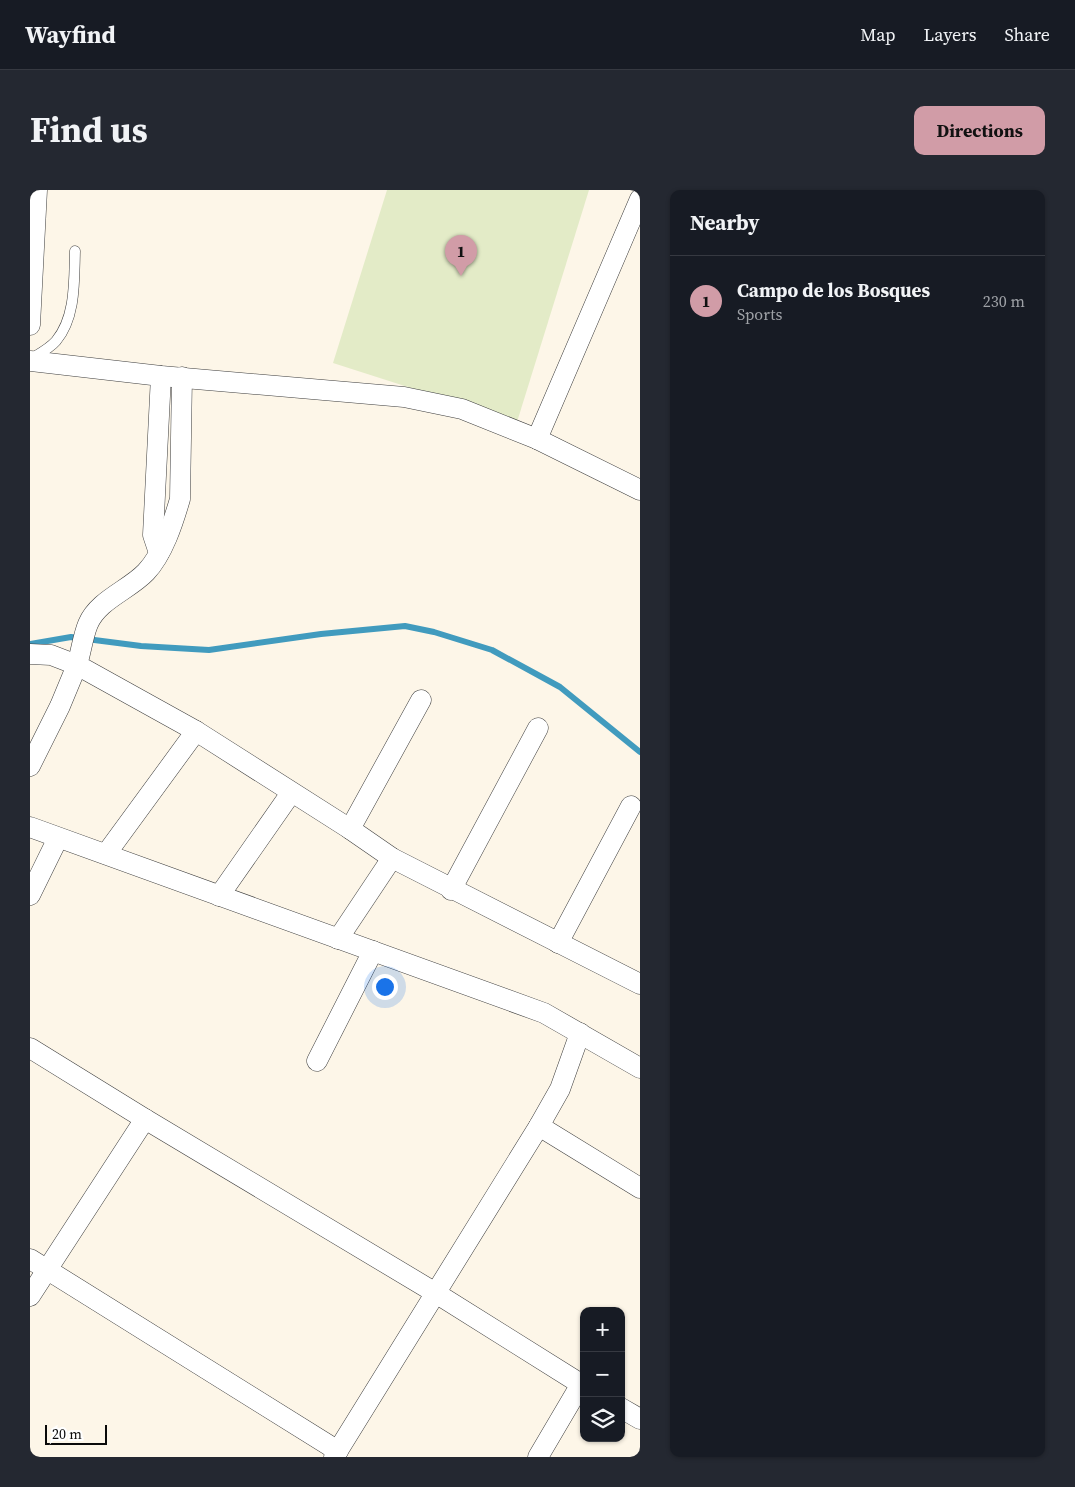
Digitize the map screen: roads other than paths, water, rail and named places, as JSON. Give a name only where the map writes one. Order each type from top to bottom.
[{"type":"street","points":[[30,326],[37,190]]},
{"type":"street","points":[[537,438],[640,199]]},
{"type":"street","points":[[30,360],[160,376],[404,397],[462,409],[537,438],[640,490]]},
{"type":"street","points":[[159,552],[153,535],[160,376]]},
{"type":"street","points":[[30,766],[60,706],[80,656],[88,623],[99,609],[147,571],[159,552],[180,499],[182,377]]},
{"type":"street","points":[[30,654],[80,656],[292,794],[350,829],[392,858],[451,890],[640,984]]},
{"type":"street","points":[[350,829],[420,700]]},
{"type":"street","points":[[451,890],[538,728]]},
{"type":"street","points":[[106,854],[196,732]]},
{"type":"street","points":[[219,896],[292,794]]},
{"type":"street","points":[[558,943],[631,806]]},
{"type":"street","points":[[30,827],[544,1013],[640,1068]]},
{"type":"street","points":[[30,895],[58,838]]},
{"type":"street","points":[[338,939],[392,858]]},
{"type":"street","points":[[317,1061],[373,951]]},
{"type":"street","points":[[38,1264],[336,1454],[434,1292],[539,1126],[560,1089],[580,1032]]},
{"type":"street","points":[[30,1048],[434,1292],[580,1384]]},
{"type":"street","points":[[30,1296],[38,1264],[145,1119]]},
{"type":"street","points":[[539,1126],[640,1188]]},
{"type":"street","points":[[538,1457],[580,1388]]},
{"type":"street","points":[[625,1410],[640,1419]]},
{"type":"lane","points":[[30,360],[56,342],[68,319],[73,294],[76,251]]},
{"type":"waterway","points":[[30,644],[71,637],[141,646],[209,650],[321,634],[405,626],[434,632],[492,650],[560,687],[640,752]]},
{"type":"place","name":"Campo de los Bosques","points":[[461,276]]}]
